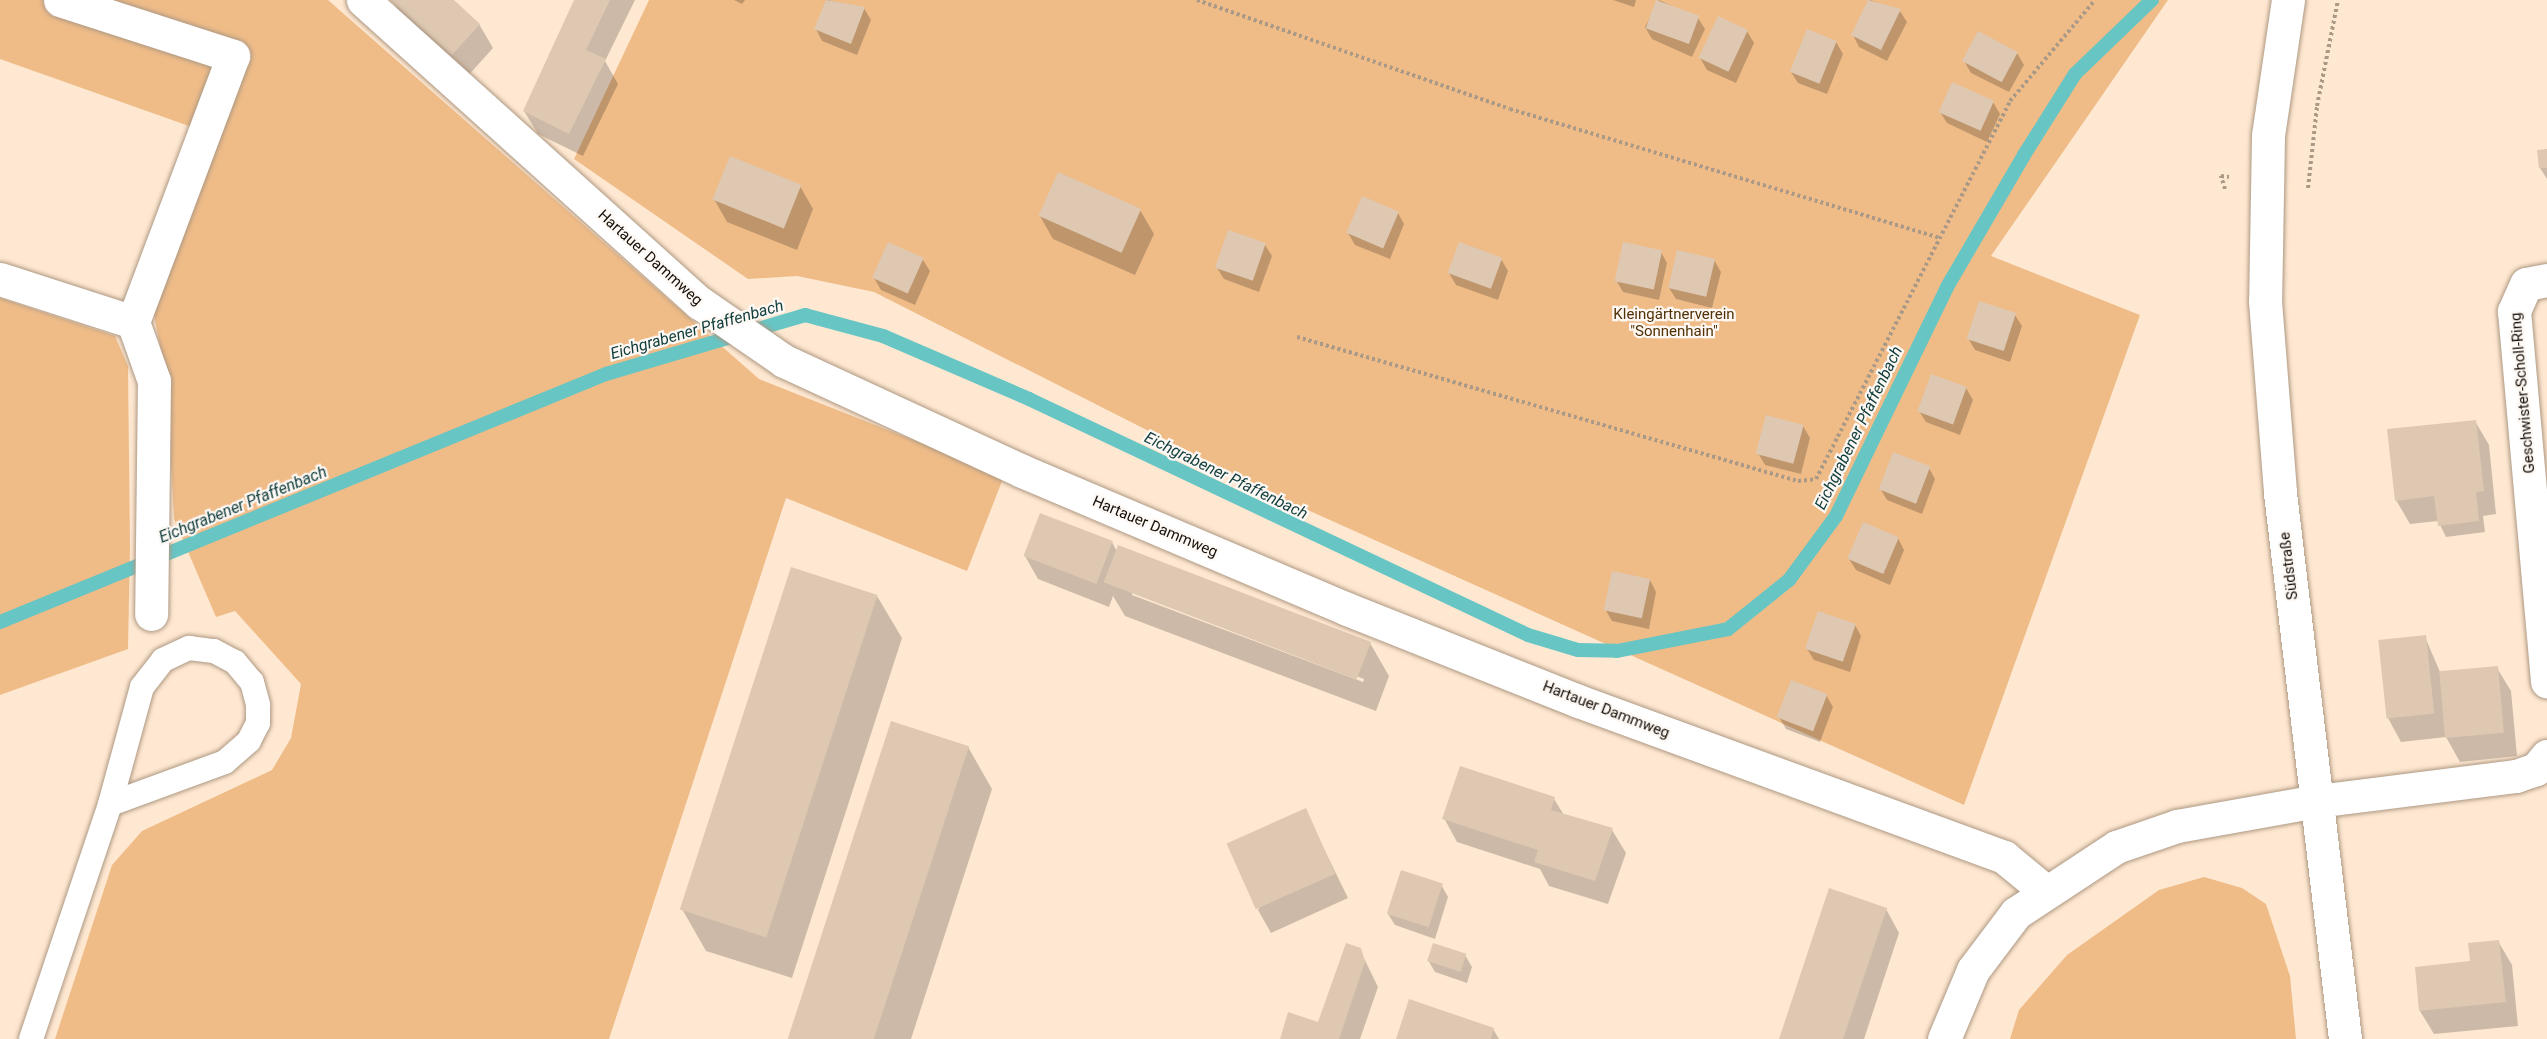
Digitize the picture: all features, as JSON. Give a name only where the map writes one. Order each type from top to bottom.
[{"type":"street","points":[[60,0],[233,56],[133,322],[154,381],[155,518],[151,614]]},
{"type":"street","name":"Hartauer Dammweg","points":[[363,0],[715,314],[772,353],[1022,471],[1347,609],[1578,701],[2004,857],[2044,890]]},
{"type":"street","name":"Südstraße","points":[[2288,0],[2273,91],[2265,301],[2280,493],[2345,1039]]},
{"type":"street","points":[[0,279],[133,322]]},
{"type":"street","name":"Geschwister-Scholl-Ring","points":[[2547,280],[2526,284],[2514,311],[2541,527],[2547,682]]},
{"type":"street","points":[[1944,1039],[1973,970],[2016,913],[2044,890],[2116,847],[2177,826],[2317,801],[2516,776],[2536,769],[2547,756]]},
{"type":"lane","points":[[31,1039],[110,804],[142,687],[163,660],[189,648],[214,651],[235,662],[252,681],[258,705],[258,723],[249,741],[225,762],[110,804]]},
{"type":"path","points":[[1197,0],[1510,109],[1938,237]]},
{"type":"path","points":[[1297,336],[1806,481],[1822,475],[1938,237],[2010,101],[2095,0]]},
{"type":"path","points":[[2311,181],[2317,106],[2338,0]]},
{"type":"green space","points":[[0,0],[328,0],[759,379],[1004,476],[967,571],[786,498],[609,1039],[55,1039],[112,865],[142,831],[272,770],[291,738],[301,684],[235,611],[216,617],[174,519],[167,381],[153,310],[220,137],[0,59]]},
{"type":"green space","name":"Kleingärtnerverein \"Sonnenhain\"","points":[[649,0],[2168,0],[1991,256],[2140,315],[1964,805],[1281,498],[874,292],[797,276],[748,279],[574,159]]},
{"type":"green space","points":[[0,298],[115,336],[128,366],[130,547],[128,649],[0,695]]},
{"type":"green space","points":[[2204,877],[2242,888],[2266,904],[2290,976],[2296,1039],[2010,1039],[2019,1010],[2067,955],[2159,890]]},
{"type":"building","points":[[390,0],[454,0],[480,24],[452,55]]},
{"type":"building","points":[[574,0],[610,0],[586,50],[606,59],[569,134],[523,111]]},
{"type":"building","points":[[826,0],[865,7],[851,44],[814,29]]},
{"type":"building","points":[[1656,0],[1699,16],[1689,44],[1646,28]]},
{"type":"building","points":[[1868,0],[1901,9],[1881,50],[1851,35]]},
{"type":"building","points":[[1718,16],[1748,30],[1728,72],[1699,58]]},
{"type":"building","points":[[1807,29],[1837,41],[1819,84],[1790,72]]},
{"type":"building","points":[[1978,31],[2018,52],[2002,82],[1962,61]]},
{"type":"building","points":[[1952,82],[1994,101],[1981,131],[1939,112]]},
{"type":"building","points":[[2547,149],[2547,168],[2539,168],[2537,150]]},
{"type":"building","points":[[730,156],[801,185],[784,228],[712,200]]},
{"type":"building","points":[[1058,172],[1141,209],[1122,253],[1038,216]]},
{"type":"building","points":[[1362,196],[1399,212],[1383,248],[1346,233]]},
{"type":"building","points":[[1228,230],[1266,243],[1253,281],[1215,268]]},
{"type":"building","points":[[888,242],[924,258],[908,293],[872,278]]},
{"type":"building","points":[[1459,242],[1502,258],[1491,289],[1448,273]]},
{"type":"building","points":[[1623,242],[1662,250],[1654,289],[1615,281]]},
{"type":"building","points":[[1677,250],[1715,259],[1706,297],[1668,288]]},
{"type":"building","points":[[1979,301],[2016,313],[2004,351],[1967,339]]},
{"type":"building","points":[[1931,374],[1967,387],[1953,425],[1917,412]]},
{"type":"building","points":[[1766,415],[1804,425],[1793,464],[1756,454]]},
{"type":"building","points":[[2476,420],[2484,491],[2476,492],[2479,521],[2438,526],[2434,496],[2395,501],[2387,429]]},
{"type":"building","points":[[1893,452],[1930,466],[1916,504],[1879,489]]},
{"type":"building","points":[[1040,513],[1113,541],[1096,584],[1024,556]]},
{"type":"building","points":[[1863,522],[1899,537],[1883,574],[1847,559]]},
{"type":"building","points":[[1118,545],[1371,642],[1357,679],[1104,582]]},
{"type":"building","points":[[791,567],[878,595],[766,938],[680,909]]},
{"type":"building","points":[[1612,571],[1650,579],[1642,618],[1604,610]]},
{"type":"building","points":[[1818,611],[1856,624],[1843,662],[1805,649]]},
{"type":"building","points":[[2426,635],[2434,714],[2387,719],[2378,640]]},
{"type":"building","points":[[2498,666],[2504,733],[2445,738],[2439,671]]},
{"type":"building","points":[[1791,680],[1827,694],[1813,731],[1777,717]]},
{"type":"building","points":[[891,721],[969,746],[874,1039],[788,1039]]},
{"type":"building","points":[[1460,766],[1555,797],[1551,810],[1613,828],[1595,881],[1534,862],[1538,850],[1442,819]]},
{"type":"building","points":[[1306,808],[1335,874],[1256,909],[1227,843]]},
{"type":"building","points":[[1401,870],[1443,884],[1429,927],[1387,914]]},
{"type":"building","points":[[1829,888],[1887,908],[1843,1039],[1779,1039]]},
{"type":"building","points":[[2499,940],[2506,1002],[2419,1011],[2415,967],[2470,961],[2468,943]]},
{"type":"building","points":[[1346,943],[1361,948],[1365,962],[1339,1039],[1280,1039],[1288,1012],[1318,1022]]},
{"type":"building","points":[[1433,943],[1466,954],[1460,972],[1427,961]]},
{"type":"building","points":[[1409,999],[1494,1028],[1491,1039],[1396,1039]]},
{"type":"waterway","name":"Eichgrabener Pfaffenbach","points":[[0,622],[606,374],[805,315],[883,336],[1029,399],[1528,635],[1578,650],[1617,651],[1728,629],[1789,580],[1836,516],[1947,287],[2024,155],[2075,74],[2152,0]]}]
